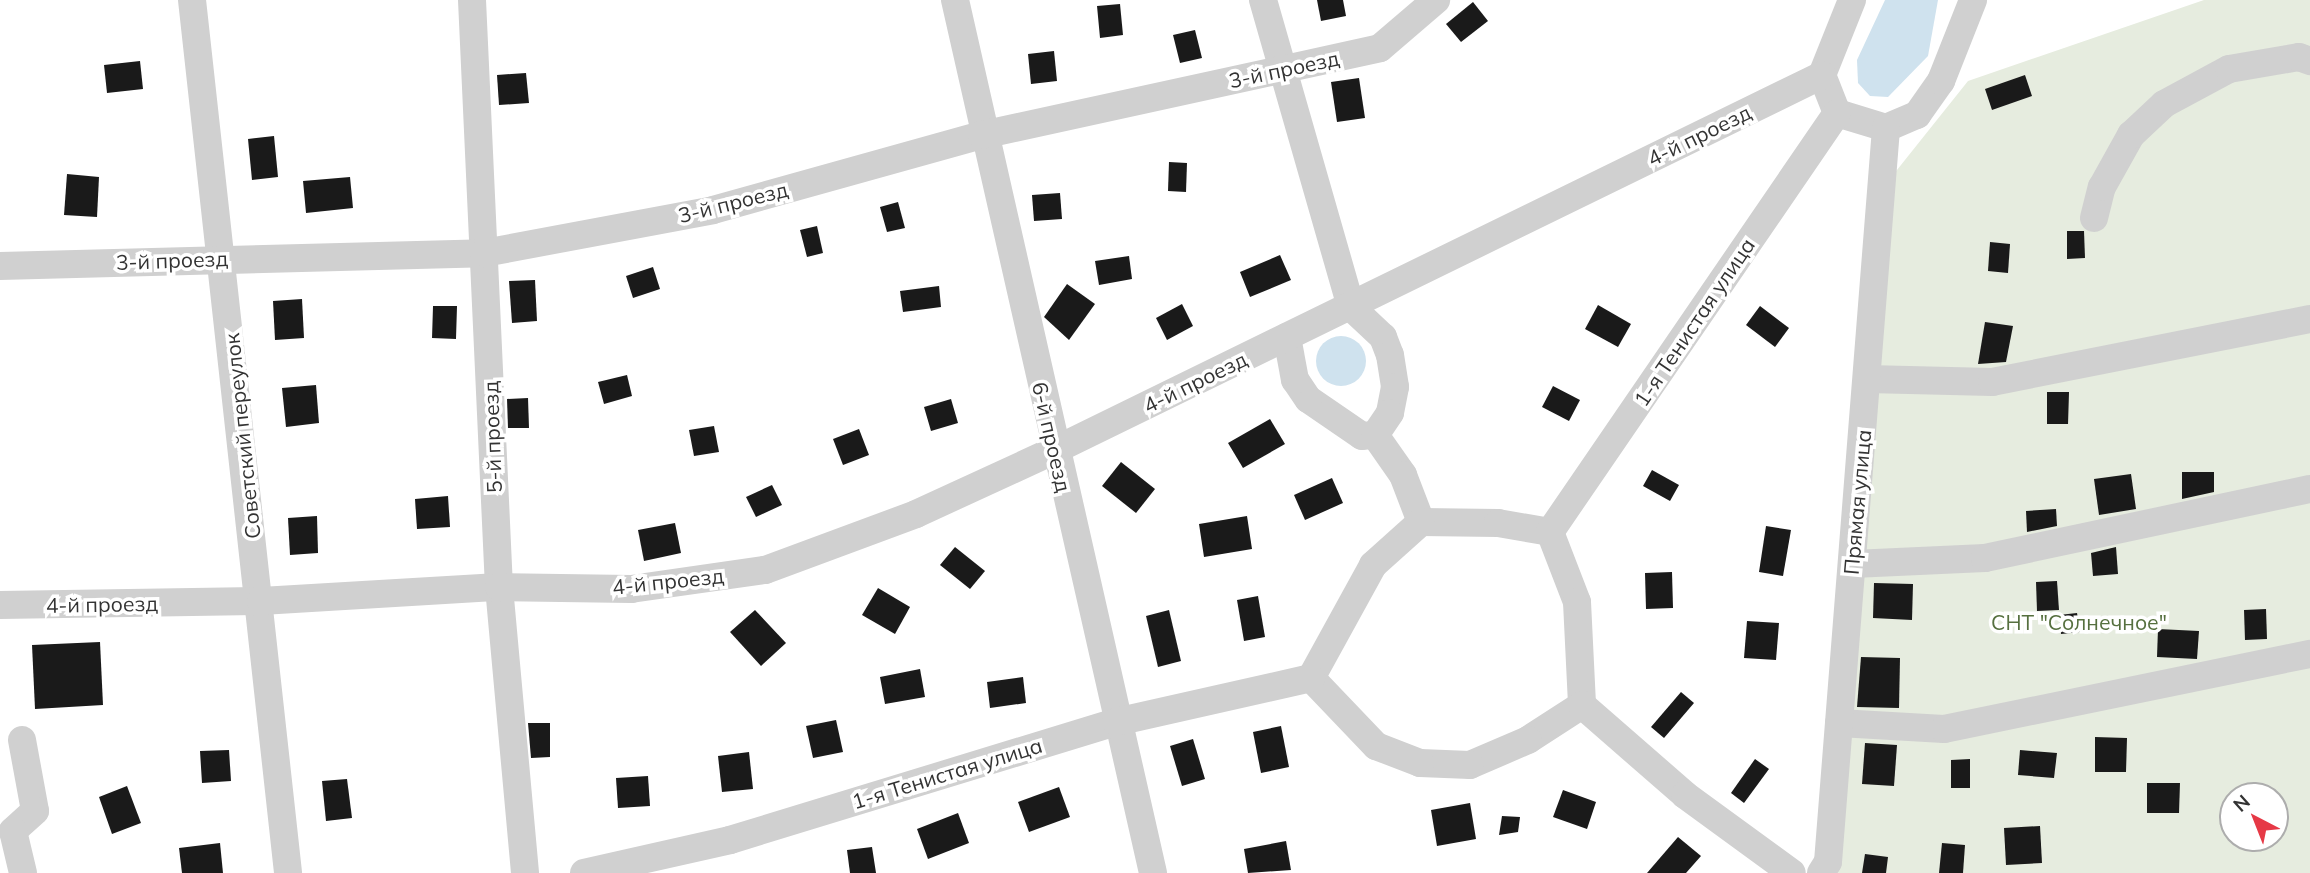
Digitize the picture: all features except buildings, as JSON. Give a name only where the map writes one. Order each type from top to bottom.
[{"type":"street","name":"Советский переулок","points":[[192,0],[261,601],[288,873]]},
{"type":"street","name":"5-й проезд","points":[[472,0],[499,587],[525,873]]},
{"type":"street","name":"6-й проезд","points":[[955,0],[982,135],[1153,873]]},
{"type":"street","points":[[1263,0],[1280,71],[1351,307],[1383,337],[1390,355],[1395,387],[1390,413],[1375,435]]},
{"type":"street","name":"3-й проезд","points":[[0,266],[484,253],[713,210],[982,135],[1380,48],[1436,0]]},
{"type":"street","points":[[1852,0],[1822,75],[1837,113],[1886,128],[1917,115],[1941,81],[1973,0]]},
{"type":"street","points":[[2094,218],[2102,187],[2131,135],[2164,103],[2229,69],[2299,57],[2310,61]]},
{"type":"street","name":"4-й проезд","points":[[1351,307],[1822,75]]},
{"type":"street","name":"1-я Тенистая улица","points":[[1550,532],[1837,113]]},
{"type":"street","name":"Прямая улица","points":[[1821,873],[1828,862],[1886,128]]},
{"type":"street","points":[[1351,307],[1287,337],[1295,380],[1308,399],[1362,436],[1375,435]]},
{"type":"street","points":[[1867,379],[1992,382],[2310,319]]},
{"type":"street","name":"4-й проезд","points":[[0,606],[261,601],[499,587],[631,589],[765,570],[916,514],[1287,337]]},
{"type":"street","points":[[1375,435],[1403,475],[1421,522]]},
{"type":"street","points":[[1853,564],[1985,558],[2310,489]]},
{"type":"street","points":[[1582,705],[1528,740],[1470,765],[1420,764],[1376,746],[1311,678],[1373,565],[1421,522],[1498,523],[1550,532],[1577,602],[1582,705],[1685,794],[1792,873]]},
{"type":"street","points":[[1839,723],[1944,729],[2310,654]]},
{"type":"street","name":"1-я Тенистая улица","points":[[584,873],[730,840],[1116,722],[1311,678]]},
{"type":"street","points":[[22,740],[35,811],[13,831],[23,873]]},
{"type":"green space","name":"СНТ \"Солнечное\"","points":[[2204,0],[2310,0],[2310,873],[1824,873],[1881,190],[1968,81]]},
{"type":"water","points":[[1885,0],[1938,0],[1928,56],[1888,97],[1870,96],[1858,83],[1857,60]]},
{"type":"water","points":[[1341,336],[1359,343],[1366,361],[1359,379],[1341,386],[1323,379],[1316,361],[1323,343]]}]
